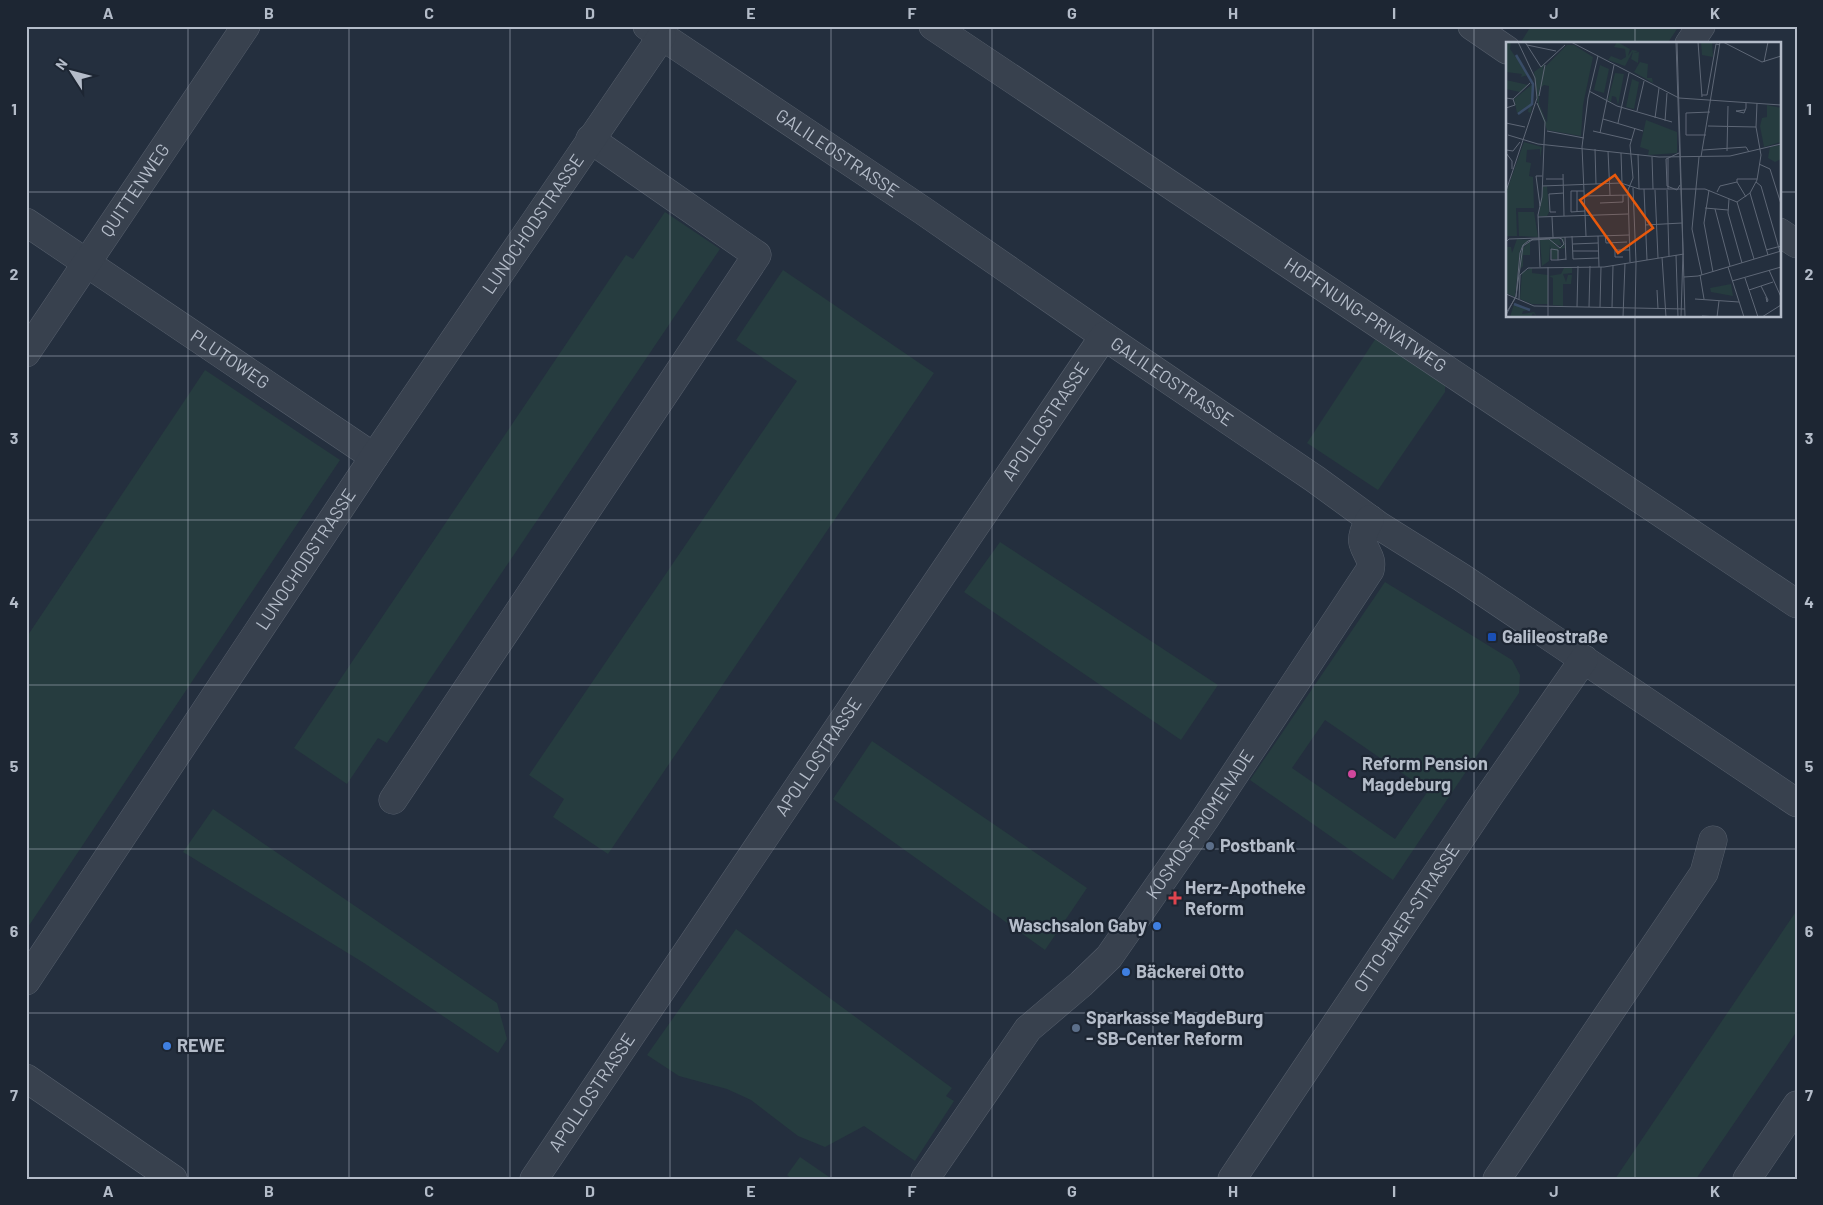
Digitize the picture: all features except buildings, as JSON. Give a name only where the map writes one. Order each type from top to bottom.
[{"type":"street","name":"QUITTENWEG","points":[[26,353],[246,26]]},
{"type":"street","name":"HOFFNUNG-PRIVATWEG","points":[[934,26],[1797,604]]},
{"type":"street","points":[[1472,26],[1506,49]]},
{"type":"street","points":[[1690,42],[1701,26]]},
{"type":"street","name":"LUNOCHODSTRASSE","points":[[26,981],[374,457],[590,139],[654,31]]},
{"type":"street","name":"GALILEOSTRASSE","points":[[654,31],[922,210],[1315,479],[1370,519],[1461,577],[1797,803]]},
{"type":"street","name":"LUNOCHODSTRASSE","points":[[393,800],[757,256],[590,139]]},
{"type":"street","name":"PLUTOWEG","points":[[26,222],[374,457]]},
{"type":"street","points":[[1780,233],[1797,244]]},
{"type":"street","name":"APOLLOSTRASSE","points":[[534,1179],[1104,336]]},
{"type":"street","name":"KOSMOS-PROMENADE","points":[[925,1179],[1028,1028],[1081,984],[1109,957],[1204,819],[1370,570],[1371,557],[1363,542],[1364,531],[1370,519]]},
{"type":"street","name":"OTTO-BAER-STRASSE","points":[[1232,1179],[1584,659]]},
{"type":"street","points":[[1497,1179],[1704,874],[1714,840]]},
{"type":"street","points":[[26,1078],[173,1179]]},
{"type":"street","points":[[1747,1179],[1797,1104]]},
{"type":"green space","points":[[1531,26],[1679,26],[1668,42],[1521,42]]},
{"type":"green space","points":[[665,212],[720,249],[387,743],[378,738],[347,784],[294,748],[626,255],[633,259]]},
{"type":"green space","points":[[783,270],[934,373],[608,854],[553,817],[564,799],[529,775],[797,381],[736,340]]},
{"type":"green space","points":[[1378,335],[1445,385],[1445,392],[1378,490],[1307,443]]},
{"type":"green space","points":[[205,370],[340,460],[26,930],[26,638]]},
{"type":"green space","points":[[1000,542],[1218,685],[1181,740],[964,592]]},
{"type":"green space","points":[[1385,582],[1512,660],[1520,675],[1519,693],[1393,880],[1250,780]],"holes":[[[1325,720],[1428,791],[1395,839],[1292,768]]]},
{"type":"green space","points":[[872,741],[1087,888],[1045,950],[833,799]]},
{"type":"green space","points":[[213,809],[497,1003],[507,1039],[498,1053],[364,963],[183,852]]},
{"type":"green space","points":[[1797,910],[1797,1031],[1696,1179],[1615,1179]]},
{"type":"green space","points":[[736,929],[952,1088],[946,1096],[954,1101],[915,1161],[864,1126],[825,1147],[798,1136],[751,1100],[727,1089],[679,1076],[647,1055]]},
{"type":"green space","points":[[800,1157],[832,1179],[792,1179],[787,1175]]},
{"type":"place","name":"Galileostraße","points":[[1492,637]]},
{"type":"place","name":"Reform Pension Magdeburg","points":[[1352,774]]},
{"type":"place","name":"Postbank","points":[[1210,846]]},
{"type":"place","name":"Herz-Apotheke Reform","points":[[1175,898]]},
{"type":"place","name":"Waschsalon Gaby","points":[[1157,926]]},
{"type":"place","name":"Bäckerei Otto","points":[[1126,972]]},
{"type":"place","name":"Sparkasse MagdeBurg - SB-Center Reform","points":[[1076,1028]]},
{"type":"place","name":"REWE","points":[[167,1046]]}]
